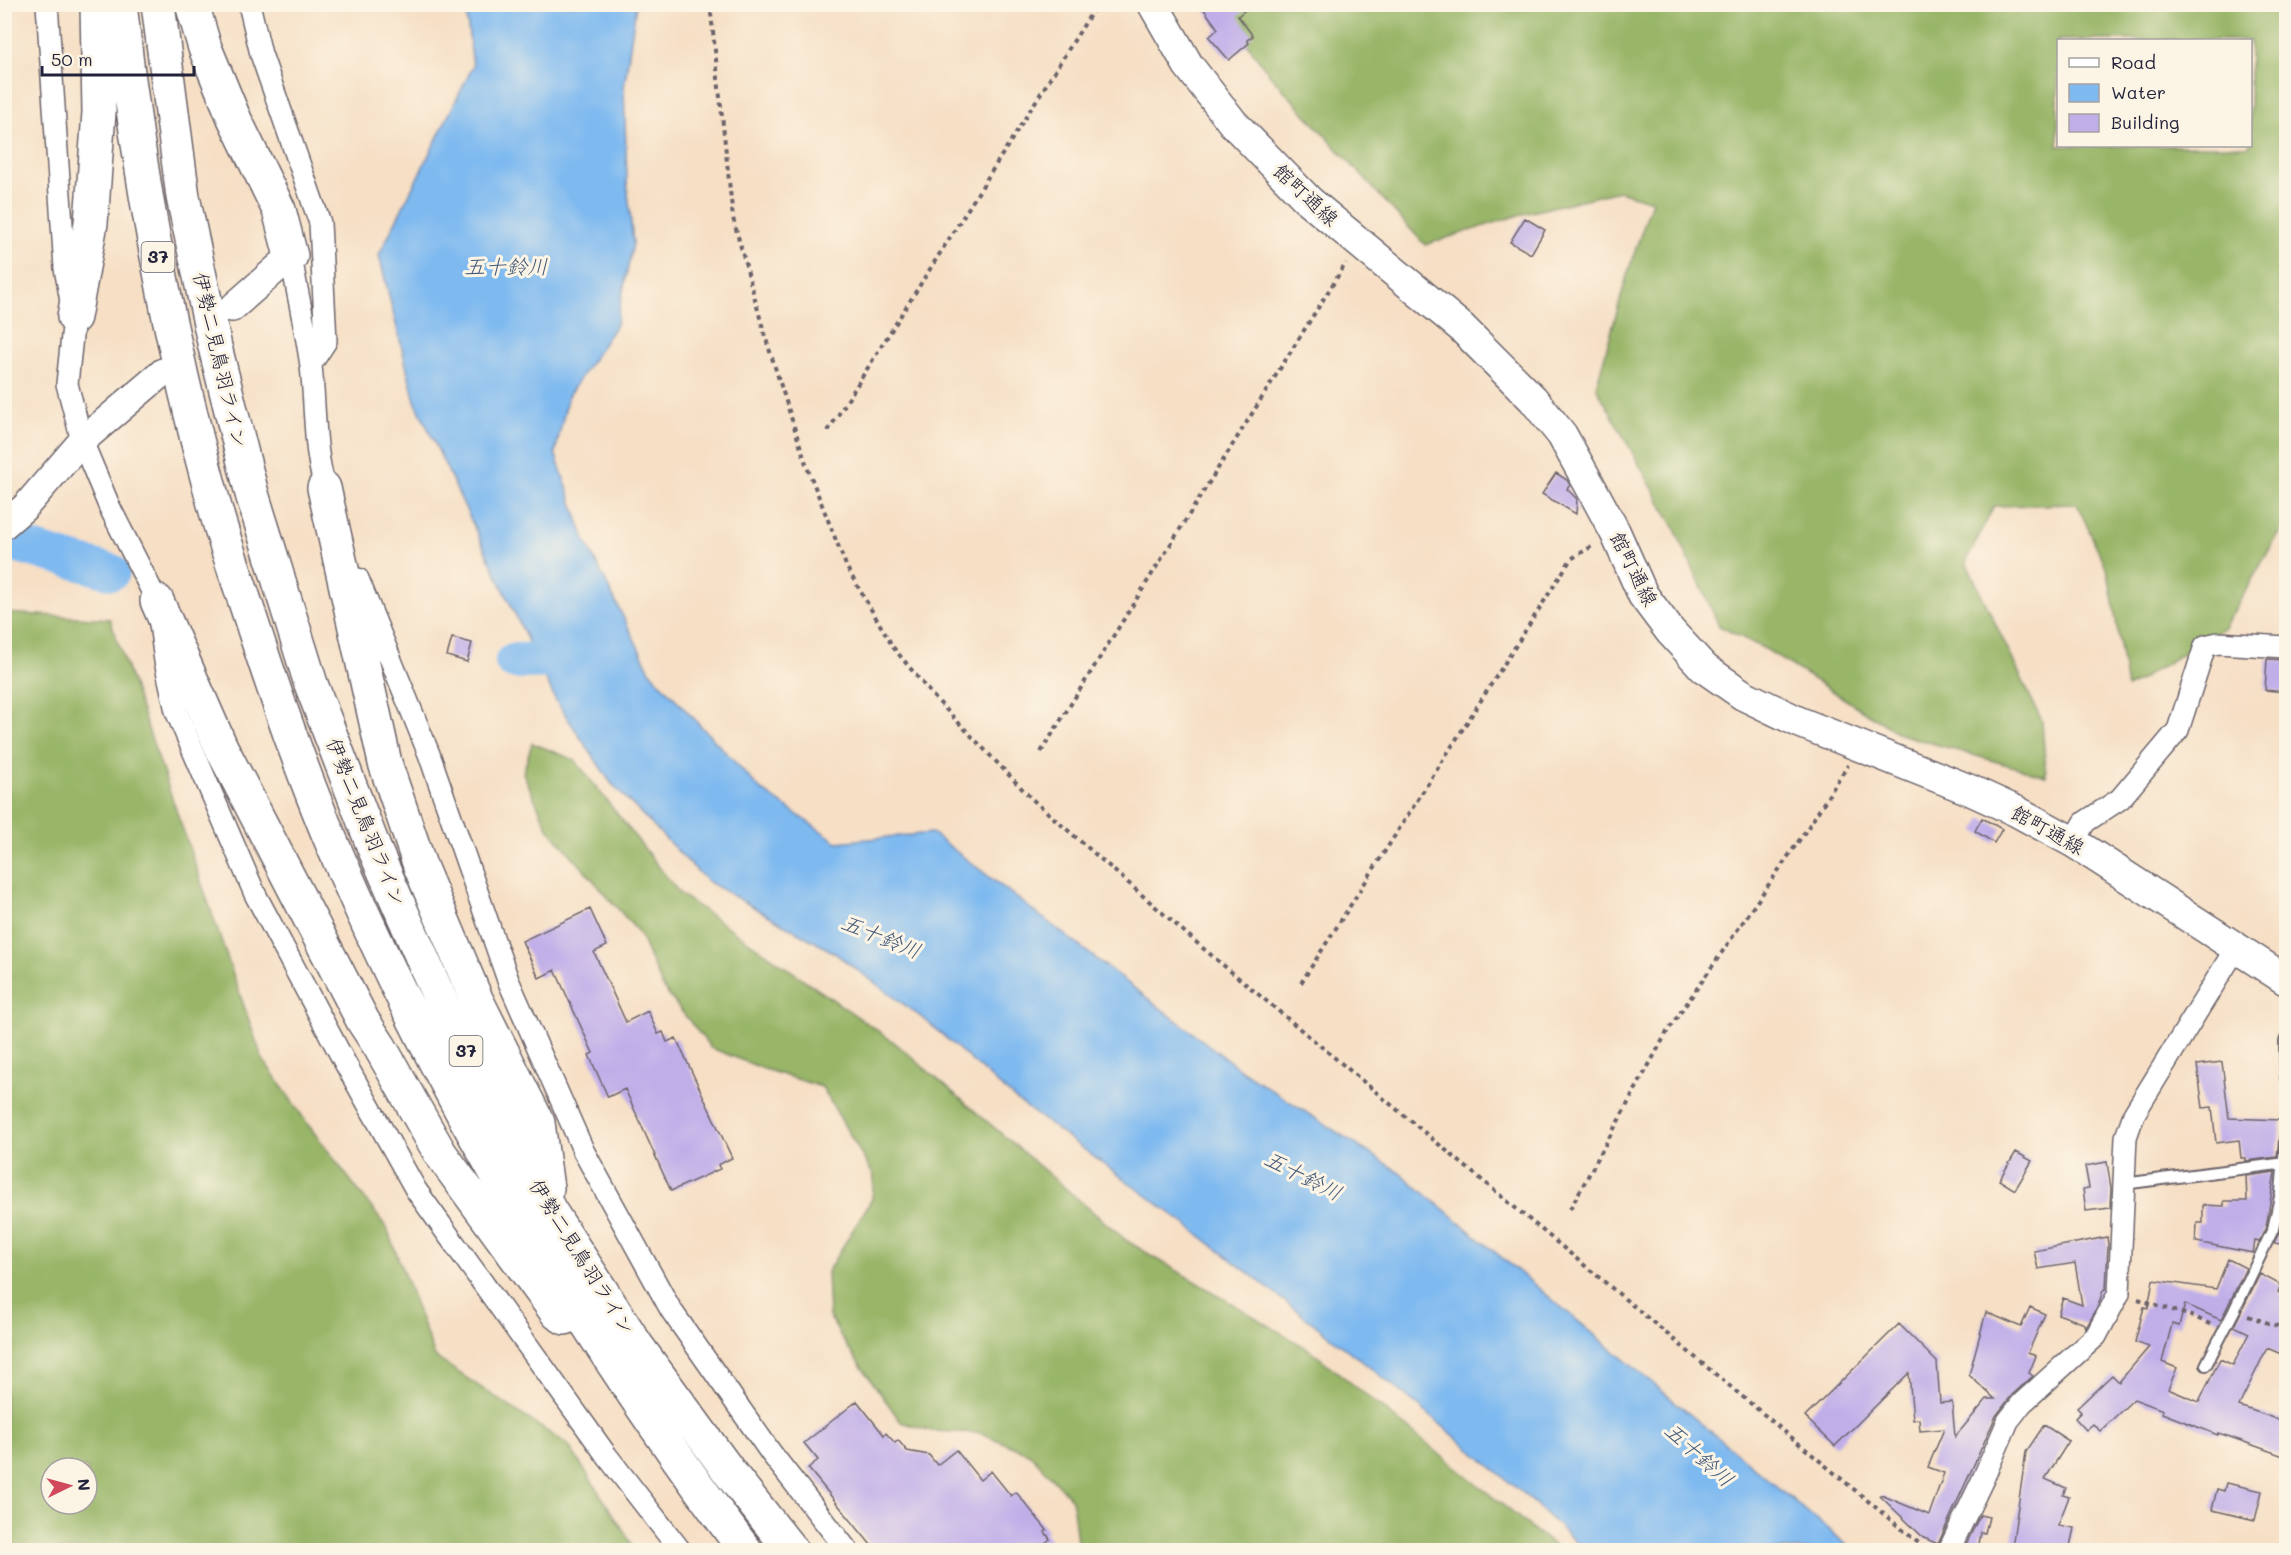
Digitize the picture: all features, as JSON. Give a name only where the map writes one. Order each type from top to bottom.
[{"type":"main road","points":[[74,317],[91,223],[99,112],[97,4]]},
{"type":"main road","name":"伊勢二見鳥羽ライン","points":[[120,4],[127,76],[147,201],[174,340],[214,507],[277,700],[340,863],[414,1020],[501,1182],[596,1340],[700,1491],[745,1551]]},
{"type":"main road","name":"伊勢二見鳥羽ライン","points":[[158,4],[183,197],[215,347],[252,494],[311,684],[375,848],[444,1008],[550,1211],[637,1346],[730,1473],[791,1551]]},
{"type":"main road","points":[[192,4],[205,48],[234,118],[279,210],[291,256]]},
{"type":"main road","name":"館町通線","points":[[1153,4],[1188,65],[1233,123],[1309,201],[1461,327],[1533,399],[1562,435],[1615,532],[1643,595],[1670,631],[1704,668],[1743,695],[1799,722],[1970,790],[2073,842],[2286,980]]},
{"type":"main road","points":[[324,488],[385,763],[420,866],[472,989],[538,1123],[550,1211]]},
{"type":"main road","points":[[157,602],[221,747],[363,1021],[440,1153],[557,1313],[596,1340]]},
{"type":"street","points":[[47,4],[65,268],[74,317],[67,384],[82,441],[110,508],[157,602],[165,661],[176,711],[255,894],[416,1190],[607,1456],[680,1551]]},
{"type":"street","points":[[249,4],[261,54],[320,224],[326,341],[310,364]]},
{"type":"street","points":[[232,308],[291,256]]},
{"type":"street","points":[[291,256],[310,364],[324,488],[371,616],[429,754],[508,980],[584,1152],[671,1310],[771,1453],[847,1551]]},
{"type":"street","points":[[4,525],[25,507],[82,441],[163,372]]},
{"type":"street","points":[[2073,842],[2085,822],[2120,799],[2178,730],[2205,646],[2218,643],[2286,647]]},
{"type":"street","points":[[1949,1551],[2007,1421],[2022,1404],[2096,1336],[2119,1293],[2126,1137],[2134,1114],[2236,948]]},
{"type":"lane","points":[[2286,1039],[2284,1042],[2286,1078]]},
{"type":"lane","points":[[2206,1365],[2272,1229],[2286,1163],[2286,1136]]},
{"type":"lane","points":[[2123,1184],[2286,1163]]},
{"type":"path","points":[[710,4],[733,218],[765,336],[807,467],[847,568],[893,647],[932,695],[1032,799],[1066,830],[1205,950],[1927,1551]]},
{"type":"path","points":[[828,431],[1097,4]]},
{"type":"path","points":[[1041,752],[1359,242]]},
{"type":"path","points":[[1301,983],[1571,559],[1615,532]]},
{"type":"path","points":[[1570,1209],[1667,1032],[1807,829],[1860,747]]},
{"type":"path","points":[[2119,1293],[2194,1317],[2224,1331]]},
{"type":"path","points":[[2234,1311],[2286,1329]]},
{"type":"green space","points":[[1219,5],[2286,5],[2286,521],[2224,628],[2127,688],[2108,572],[2077,504],[1994,506],[1966,562],[2042,721],[2046,776],[1900,734],[1767,650],[1719,626],[1674,527],[1596,387],[1628,272],[1652,201],[1619,191],[1519,215],[1425,245],[1269,74]]},
{"type":"green space","points":[[4,613],[110,619],[262,1058],[309,1126],[387,1228],[435,1357],[569,1446],[634,1550],[5,1550]]},
{"type":"green space","points":[[532,743],[575,760],[680,894],[894,1042],[1127,1241],[1310,1350],[1559,1550],[1078,1550],[1072,1500],[1030,1454],[981,1433],[932,1431],[901,1422],[846,1345],[829,1316],[827,1272],[872,1199],[874,1176],[822,1087],[764,1069],[711,1048],[663,988],[639,933],[548,828],[523,773]]},
{"type":"water","name":"五十鈴川","points":[[465,5],[636,5],[624,88],[627,182],[633,243],[616,325],[568,396],[555,453],[585,540],[651,673],[760,789],[837,842],[932,833],[1245,1073],[1399,1172],[1853,1550],[1584,1550],[1534,1503],[1408,1397],[1184,1223],[1015,1099],[929,1023],[833,952],[707,881],[611,783],[556,701],[415,401],[379,255],[473,66]]},
{"type":"building","points":[[1200,4],[1252,4],[1238,16],[1253,36],[1247,40],[1249,43],[1229,60],[1209,37],[1218,29]]},
{"type":"building","points":[[1525,218],[1545,230],[1531,254],[1510,242]]},
{"type":"building","points":[[1556,473],[1567,480],[1570,485],[1567,489],[1577,499],[1576,514],[1542,494]]},
{"type":"building","points":[[452,638],[472,643],[467,662],[447,656]]},
{"type":"building","points":[[2267,659],[2286,660],[2286,692],[2265,690]]},
{"type":"building","points":[[1982,818],[2002,829],[1994,843],[1975,831]]},
{"type":"building","points":[[590,909],[607,946],[594,952],[626,1022],[648,1011],[658,1034],[663,1032],[667,1042],[676,1038],[732,1158],[718,1165],[720,1169],[671,1191],[625,1089],[608,1097],[589,1055],[593,1053],[555,970],[539,978],[522,941]]},
{"type":"building","points":[[2222,1062],[2229,1118],[2281,1120],[2277,1157],[2246,1161],[2246,1158],[2241,1158],[2239,1140],[2216,1143],[2212,1107],[2203,1108],[2197,1065]]},
{"type":"building","points":[[2016,1152],[2032,1161],[2015,1190],[1999,1180]]},
{"type":"building","points":[[2107,1162],[2111,1188],[2110,1208],[2086,1211],[2083,1189],[2089,1188],[2085,1166]]},
{"type":"building","points":[[2275,1172],[2266,1227],[2259,1242],[2255,1241],[2253,1253],[2196,1242],[2197,1223],[2203,1223],[2203,1205],[2224,1206],[2224,1201],[2247,1201],[2246,1176]]},
{"type":"building","points":[[2286,1202],[2286,1245],[2274,1243],[2280,1231]]},
{"type":"building","points":[[2107,1237],[2106,1289],[2103,1290],[2098,1306],[2086,1328],[2085,1324],[2058,1314],[2063,1298],[2082,1305],[2075,1263],[2038,1269],[2034,1251]]},
{"type":"building","points":[[2228,1259],[2246,1268],[2221,1320],[2185,1304],[2179,1326],[2172,1324],[2162,1362],[2177,1368],[2168,1389],[2199,1402],[2220,1359],[2233,1365],[2249,1333],[2234,1326],[2260,1274],[2281,1285],[2278,1292],[2286,1297],[2286,1356],[2267,1348],[2239,1406],[2286,1422],[2286,1457],[2219,1433],[2218,1435],[2162,1413],[2163,1410],[2134,1399],[2100,1431],[2093,1424],[2086,1430],[2075,1418],[2081,1412],[2077,1408],[2112,1375],[2119,1382],[2149,1347],[2135,1342],[2144,1307],[2148,1308],[2153,1280],[2216,1289]]},
{"type":"building","points":[[2030,1307],[2045,1314],[2028,1353],[2036,1356],[2029,1373],[2033,1376],[2012,1395],[1996,1416],[1938,1544],[1924,1538],[1880,1496],[1929,1515],[1944,1473],[1928,1467],[1944,1429],[1920,1431],[1919,1419],[1913,1420],[1909,1373],[1835,1446],[1805,1417],[1899,1324],[1937,1362],[1940,1403],[1952,1402],[1955,1437],[1987,1399],[1995,1399],[1969,1375],[1986,1312],[2021,1327]]},
{"type":"building","points":[[857,1401],[884,1435],[886,1433],[895,1443],[898,1440],[907,1451],[929,1455],[937,1465],[956,1450],[980,1480],[991,1471],[1011,1496],[1016,1492],[1047,1530],[1045,1532],[1050,1539],[1036,1551],[876,1551],[808,1468],[818,1460],[804,1443]]},
{"type":"building","points":[[2044,1425],[2069,1441],[2045,1479],[2066,1488],[2063,1495],[2069,1497],[2058,1525],[2074,1528],[2069,1551],[2020,1551],[2021,1548],[2012,1547],[2026,1452]]},
{"type":"building","points":[[2226,1483],[2262,1491],[2255,1520],[2212,1510],[2217,1489],[2224,1491]]},
{"type":"building","points":[[1980,1515],[1989,1517],[1985,1533],[1981,1532],[1978,1551],[1963,1551]]},
{"type":"waterway","points":[[4,541],[112,572]]},
{"type":"waterway","points":[[513,661],[575,660]]}]
